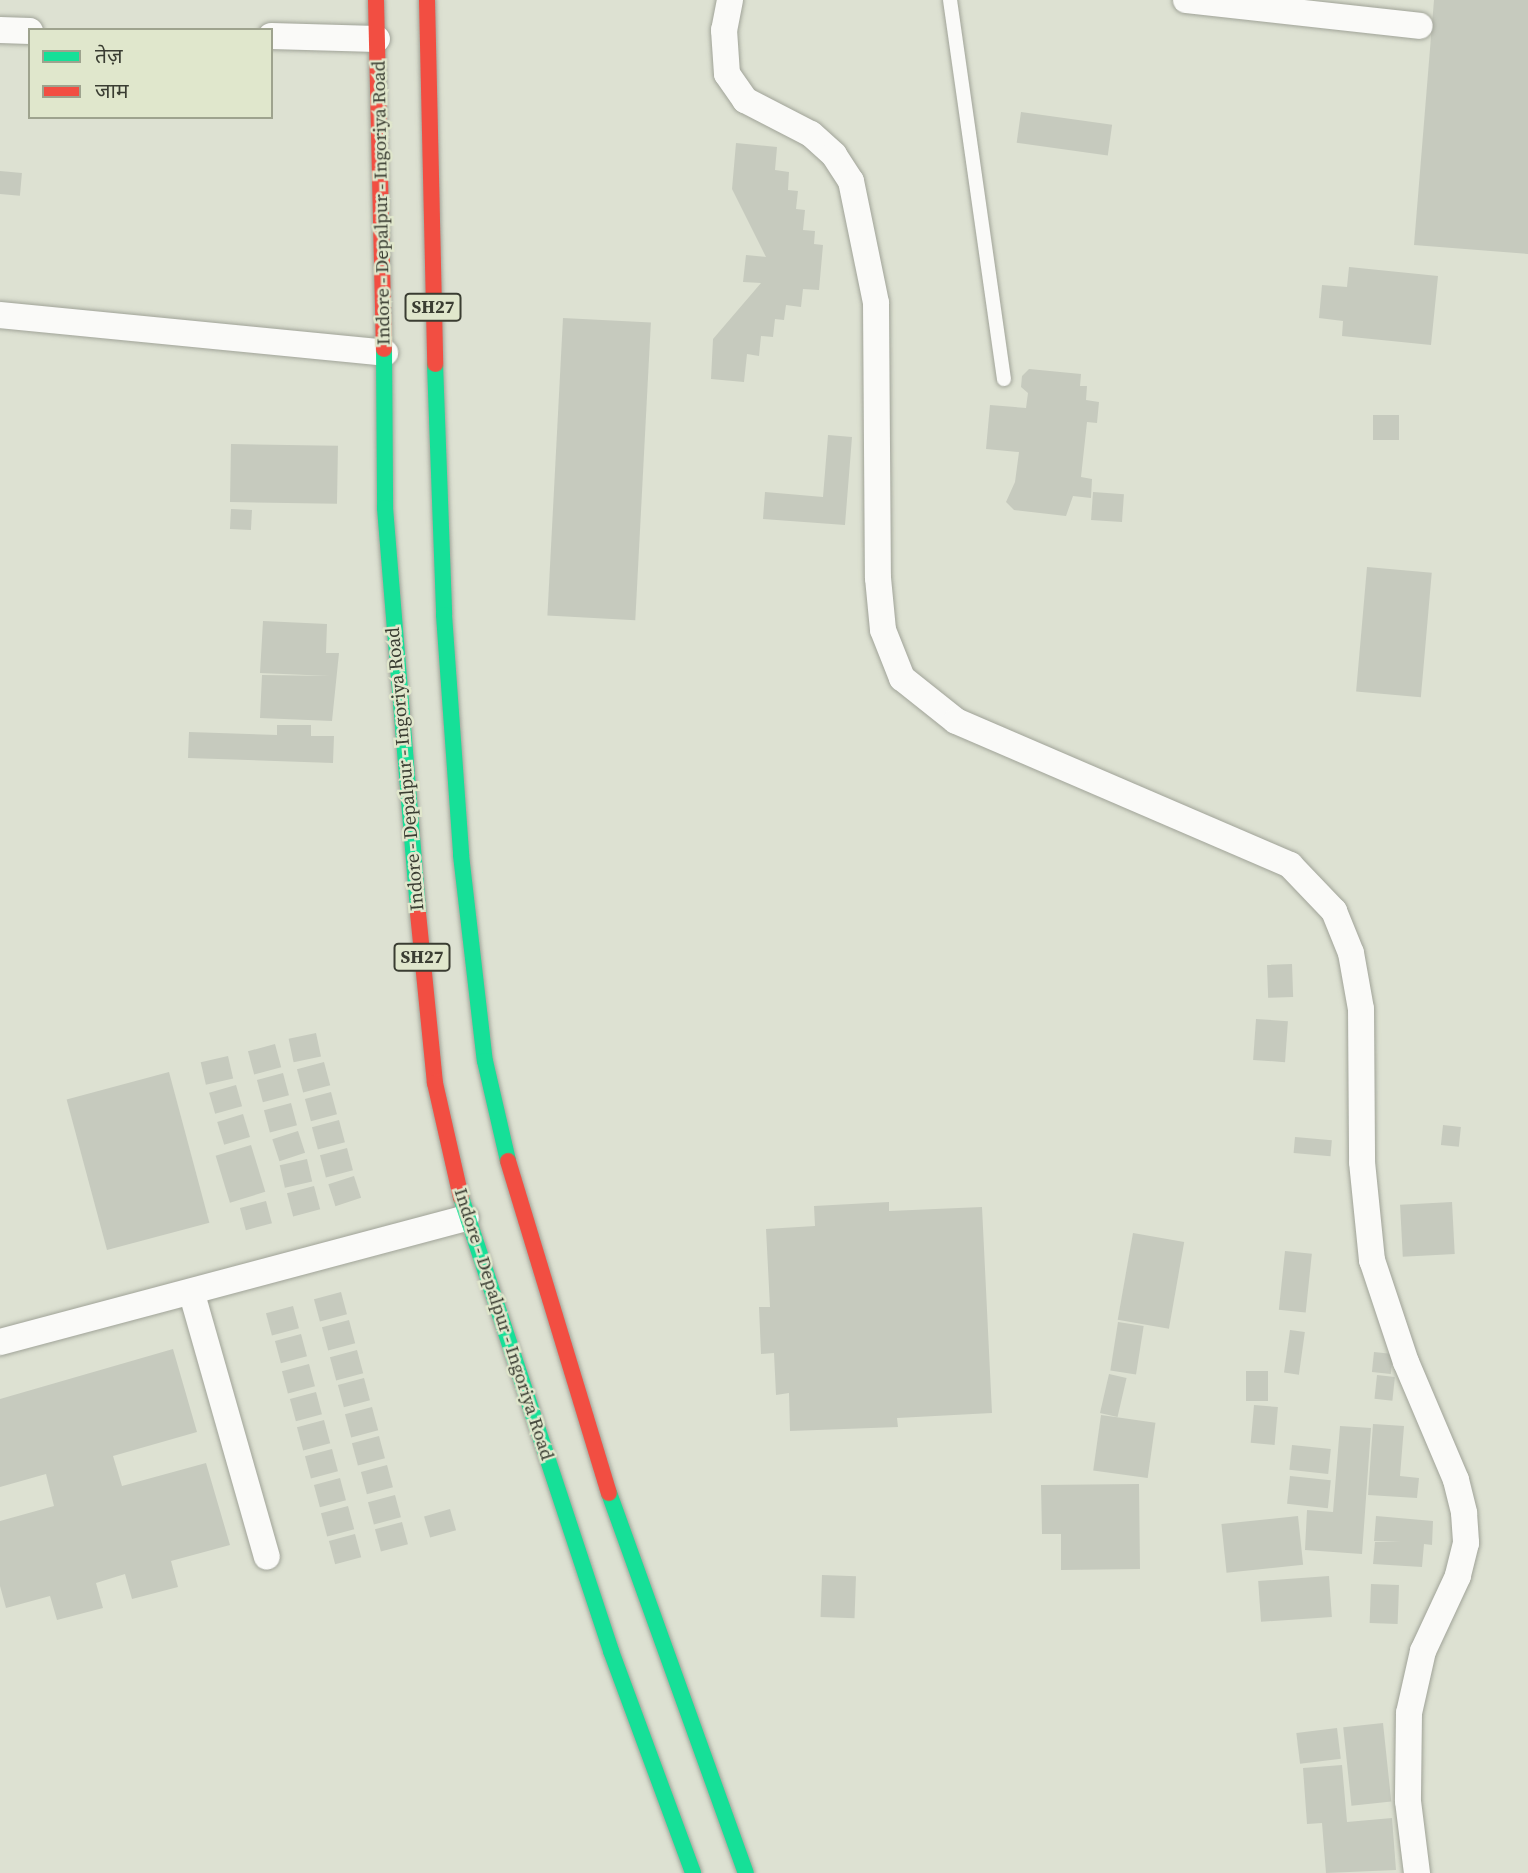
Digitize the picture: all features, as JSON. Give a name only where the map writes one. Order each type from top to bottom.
[{"type":"main road","name":"Indore - Depalpur - Ingoriya Road","points":[[376,0],[385,354],[385,508],[416,904],[435,1083],[466,1218],[611,1651],[693,1873]]},
{"type":"main road","name":"SH27","points":[[427,0],[428,183],[444,615],[461,855],[485,1061],[518,1203],[620,1528],[746,1873]]},
{"type":"street","points":[[730,0],[724,30],[727,74],[745,100],[811,134],[834,155],[851,181],[876,303],[882,617],[902,678],[956,722],[1290,865],[1334,911],[1352,954],[1361,1009],[1362,1162],[1373,1260],[1406,1362],[1456,1480],[1464,1513],[1466,1543],[1458,1576],[1423,1651],[1409,1713],[1408,1801],[1417,1873]]},
{"type":"street","points":[[1186,0],[1420,26]]},
{"type":"street","points":[[0,30],[28,31]]},
{"type":"street","points":[[273,36],[377,38]]},
{"type":"street","points":[[0,315],[385,354]]},
{"type":"street","points":[[0,1342],[192,1294],[466,1218]]},
{"type":"street","points":[[192,1294],[267,1557]]},
{"type":"lane","points":[[950,0],[1004,379]]},
{"type":"building","points":[[1434,0],[1528,0],[1528,254],[1414,245]]},
{"type":"building","points":[[1021,112],[1112,125],[1108,156],[1017,143]]},
{"type":"building","points":[[736,143],[777,147],[775,170],[789,172],[788,190],[798,191],[796,209],[805,210],[803,230],[815,231],[814,244],[823,245],[819,290],[803,289],[801,307],[786,305],[784,320],[775,319],[773,337],[761,336],[759,356],[747,354],[744,382],[711,379],[713,339],[761,283],[743,282],[746,255],[766,257],[732,189]]},
{"type":"building","points":[[0,171],[22,173],[20,196],[0,194]]},
{"type":"building","points":[[1349,267],[1438,276],[1431,345],[1342,336],[1343,321],[1319,318],[1322,285],[1347,287]]},
{"type":"building","points":[[563,318],[651,323],[635,620],[547,616]]},
{"type":"building","points":[[1029,369],[1081,374],[1080,386],[1087,386],[1086,400],[1099,402],[1097,423],[1087,422],[1081,477],[1092,479],[1091,498],[1073,496],[1066,516],[1014,510],[1006,502],[1015,482],[1019,452],[986,449],[990,405],[1026,408],[1028,393],[1021,387],[1022,376]]},
{"type":"building","points":[[1373,415],[1399,415],[1399,440],[1373,440]]},
{"type":"building","points":[[828,435],[852,437],[845,525],[763,519],[765,492],[823,497]]},
{"type":"building","points":[[231,444],[338,446],[337,504],[230,502]]},
{"type":"building","points":[[1093,492],[1124,494],[1122,522],[1091,520]]},
{"type":"building","points":[[231,509],[252,510],[251,530],[230,529]]},
{"type":"building","points":[[1367,567],[1432,573],[1421,697],[1356,692]]},
{"type":"building","points":[[263,621],[327,624],[326,653],[339,653],[332,721],[260,718],[262,675],[330,676],[260,673]]},
{"type":"building","points":[[277,725],[311,725],[311,736],[334,736],[333,763],[188,758],[189,732],[277,735]]},
{"type":"building","points":[[1292,964],[1293,997],[1268,998],[1267,965]]},
{"type":"building","points":[[1256,1019],[1288,1021],[1285,1062],[1253,1060]]},
{"type":"building","points":[[316,1033],[321,1056],[294,1062],[289,1039]]},
{"type":"building","points":[[275,1044],[281,1067],[254,1074],[248,1051]]},
{"type":"building","points":[[228,1056],[233,1078],[206,1085],[201,1062]]},
{"type":"building","points":[[324,1062],[330,1085],[303,1092],[297,1069]]},
{"type":"building","points":[[169,1072],[209,1223],[107,1250],[67,1099]]},
{"type":"building","points":[[283,1073],[289,1095],[263,1102],[257,1080]]},
{"type":"building","points":[[236,1085],[242,1106],[215,1114],[209,1093]]},
{"type":"building","points":[[331,1092],[337,1114],[311,1121],[305,1099]]},
{"type":"building","points":[[291,1103],[297,1125],[270,1132],[264,1110]]},
{"type":"building","points":[[243,1114],[250,1137],[224,1145],[217,1122]]},
{"type":"building","points":[[339,1120],[345,1142],[318,1149],[312,1127]]},
{"type":"building","points":[[1443,1125],[1461,1127],[1459,1147],[1441,1145]]},
{"type":"building","points":[[298,1131],[305,1153],[279,1161],[272,1139]]},
{"type":"building","points":[[1295,1137],[1332,1140],[1330,1156],[1294,1153]]},
{"type":"building","points":[[251,1145],[265,1192],[230,1203],[216,1156]]},
{"type":"building","points":[[347,1148],[353,1170],[326,1177],[320,1155]]},
{"type":"building","points":[[307,1159],[312,1181],[285,1188],[280,1165]]},
{"type":"building","points":[[354,1176],[361,1198],[335,1206],[328,1184]]},
{"type":"building","points":[[314,1186],[320,1209],[293,1216],[287,1193]]},
{"type":"building","points":[[266,1201],[272,1223],[246,1230],[240,1208]]},
{"type":"building","points":[[889,1202],[889,1211],[982,1207],[992,1413],[897,1418],[898,1427],[790,1431],[789,1393],[776,1395],[774,1353],[761,1354],[759,1307],[770,1307],[766,1229],[815,1226],[814,1206]]},
{"type":"building","points":[[1452,1202],[1455,1254],[1403,1257],[1400,1205]]},
{"type":"building","points":[[1133,1233],[1184,1242],[1169,1329],[1118,1320]]},
{"type":"building","points":[[1285,1251],[1312,1254],[1306,1312],[1279,1310]]},
{"type":"building","points":[[341,1292],[347,1314],[320,1321],[314,1299]]},
{"type":"building","points":[[293,1306],[299,1328],[272,1335],[266,1313]]},
{"type":"building","points":[[349,1320],[355,1343],[328,1350],[322,1327]]},
{"type":"building","points":[[1118,1322],[1144,1326],[1136,1374],[1110,1370]]},
{"type":"building","points":[[1290,1330],[1305,1332],[1299,1375],[1284,1373]]},
{"type":"building","points":[[301,1334],[307,1356],[281,1363],[275,1341]]},
{"type":"building","points":[[173,1349],[197,1432],[113,1456],[122,1486],[206,1463],[230,1545],[171,1561],[178,1587],[132,1599],[125,1574],[96,1583],[103,1608],[57,1620],[50,1596],[6,1608],[0,1586],[0,1521],[54,1506],[46,1474],[0,1487],[0,1399]]},
{"type":"building","points":[[357,1350],[363,1373],[336,1380],[330,1357]]},
{"type":"building","points":[[1374,1352],[1393,1354],[1391,1374],[1372,1372]]},
{"type":"building","points":[[309,1364],[315,1386],[288,1393],[282,1371]]},
{"type":"building","points":[[1246,1371],[1268,1371],[1268,1401],[1246,1401]]},
{"type":"building","points":[[1109,1374],[1127,1378],[1118,1417],[1100,1413]]},
{"type":"building","points":[[1377,1375],[1395,1377],[1392,1401],[1374,1399]]},
{"type":"building","points":[[364,1378],[370,1400],[344,1407],[338,1385]]},
{"type":"building","points":[[316,1392],[322,1414],[296,1421],[290,1399]]},
{"type":"building","points":[[1254,1405],[1278,1407],[1275,1445],[1251,1443]]},
{"type":"building","points":[[372,1407],[378,1430],[351,1437],[345,1414]]},
{"type":"building","points":[[1101,1415],[1155,1423],[1148,1478],[1093,1470]]},
{"type":"building","points":[[324,1420],[330,1443],[303,1450],[297,1427]]},
{"type":"building","points":[[1373,1424],[1404,1426],[1400,1476],[1419,1478],[1417,1498],[1368,1495]]},
{"type":"building","points":[[1340,1426],[1371,1428],[1362,1554],[1305,1550],[1307,1510],[1333,1512]]},
{"type":"building","points":[[379,1436],[385,1458],[358,1465],[352,1443]]},
{"type":"building","points":[[1292,1445],[1331,1449],[1328,1474],[1289,1470]]},
{"type":"building","points":[[332,1449],[338,1471],[311,1478],[305,1456]]},
{"type":"building","points":[[387,1465],[393,1487],[367,1494],[361,1472]]},
{"type":"building","points":[[1290,1476],[1331,1480],[1328,1508],[1287,1504]]},
{"type":"building","points":[[340,1478],[346,1500],[320,1507],[314,1485]]},
{"type":"building","points":[[1139,1484],[1140,1569],[1061,1570],[1061,1534],[1042,1534],[1041,1485]]},
{"type":"building","points":[[395,1495],[401,1517],[374,1524],[368,1502]]},
{"type":"building","points":[[348,1506],[354,1529],[327,1536],[321,1513]]},
{"type":"building","points":[[450,1509],[456,1530],[430,1538],[424,1516]]},
{"type":"building","points":[[1298,1516],[1303,1565],[1227,1573],[1221,1524]]},
{"type":"building","points":[[1376,1516],[1433,1521],[1432,1545],[1424,1544],[1422,1567],[1373,1564],[1375,1542],[1401,1542],[1374,1541]]},
{"type":"building","points":[[402,1522],[408,1544],[381,1551],[375,1529]]},
{"type":"building","points":[[355,1534],[361,1557],[335,1564],[329,1541]]},
{"type":"building","points":[[822,1575],[856,1576],[855,1618],[821,1617]]},
{"type":"building","points":[[1329,1576],[1332,1617],[1261,1622],[1258,1581]]},
{"type":"building","points":[[1371,1584],[1399,1585],[1398,1624],[1370,1623]]},
{"type":"building","points":[[1383,1723],[1391,1802],[1351,1806],[1343,1727]]},
{"type":"building","points":[[1337,1728],[1341,1759],[1300,1764],[1296,1733]]},
{"type":"building","points":[[1342,1765],[1347,1822],[1392,1818],[1396,1870],[1326,1873],[1322,1823],[1307,1824],[1303,1768]]},
{"type":"traffic: fast","points":[[384,349],[385,508],[418,913]]},
{"type":"traffic: fast","points":[[435,364],[444,615],[461,855],[485,1061],[508,1161]]},
{"type":"traffic: fast","points":[[461,1197],[611,1651],[693,1873]]},
{"type":"traffic: fast","points":[[609,1493],[746,1873]]},
{"type":"traffic: jam","points":[[376,0],[384,349]]},
{"type":"traffic: jam","points":[[427,0],[435,364]]},
{"type":"traffic: jam","points":[[418,913],[435,1083],[461,1197]]},
{"type":"traffic: jam","points":[[508,1161],[609,1493]]}]
